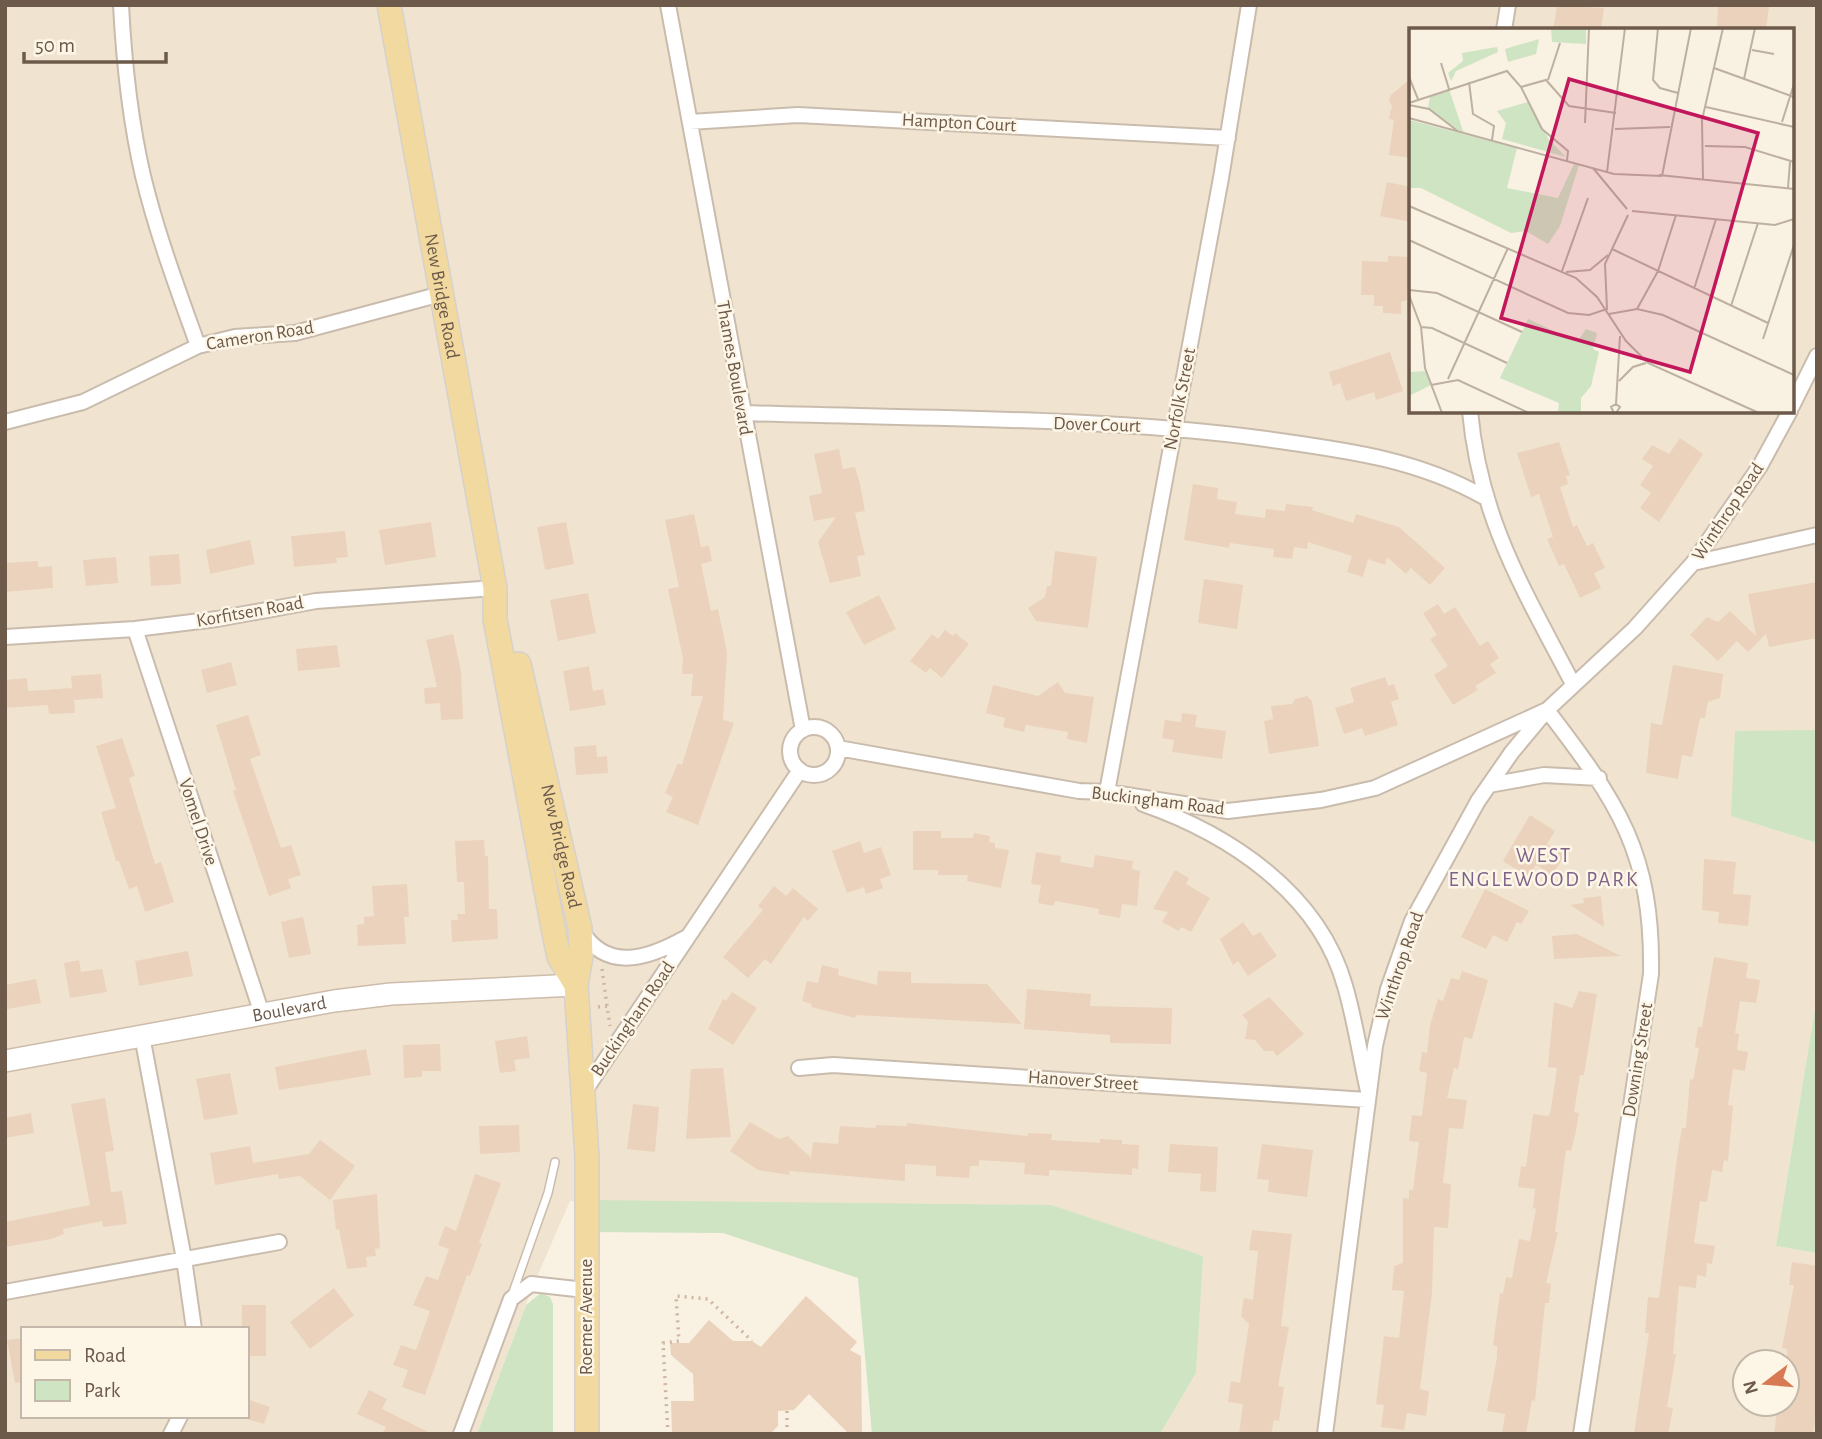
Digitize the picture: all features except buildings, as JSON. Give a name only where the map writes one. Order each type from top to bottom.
[{"type":"main road","name":"New Bridge Road","points":[[389,5],[495,588],[495,619],[559,957],[576,985]]},
{"type":"main road","name":"New Bridge Road","points":[[495,588],[508,617],[580,928],[581,956],[576,985],[583,1093]]},
{"type":"main road","name":"Roemer Avenue","points":[[583,1093],[587,1200],[587,1434]]},
{"type":"street","points":[[121,5],[131,118],[143,177],[164,251],[198,346]]},
{"type":"street","name":"Thames Boulevard","points":[[668,5],[803,730]]},
{"type":"street","name":"Norfolk Street","points":[[1107,792],[1228,138],[1249,5]]},
{"type":"street","points":[[1504,28],[1508,5]]},
{"type":"street","name":"Hampton Court","points":[[690,122],[798,115],[1228,138]]},
{"type":"street","name":"Cameron Road","points":[[5,422],[83,402],[198,346],[235,337],[295,333],[441,295]]},
{"type":"street","points":[[1794,402],[1817,356]]},
{"type":"street","name":"Dover Court","points":[[743,413],[1174,427],[1361,452],[1436,474],[1484,497]]},
{"type":"street","points":[[1470,413],[1473,449],[1484,497],[1498,538],[1573,684]]},
{"type":"street","name":"Winthrop Road","points":[[1325,1434],[1367,1095],[1388,989],[1412,921],[1489,785],[1547,710],[1635,628],[1693,563],[1760,466],[1789,413]]},
{"type":"street","points":[[1693,563],[1817,535]]},
{"type":"street","name":"Korfitsen Road","points":[[5,637],[135,629],[217,619],[316,601],[495,588]]},
{"type":"street","name":"Vomel Drive","points":[[135,629],[262,1014]]},
{"type":"street","name":"Buckingham Road","points":[[838,748],[1079,791],[1107,792],[1228,811],[1321,800],[1374,788],[1547,710]]},
{"type":"street","name":"Downing Street","points":[[1547,710],[1599,778],[1625,825],[1638,859],[1648,900],[1651,974],[1581,1434]]},
{"type":"street","points":[[814,726],[829,731],[838,748],[837,759],[827,772],[811,775],[800,770],[790,751],[794,737],[814,726]]},
{"type":"street","name":"Buckingham Road","points":[[583,1093],[800,770]]},
{"type":"street","points":[[1489,785],[1544,775],[1599,778]]},
{"type":"street","points":[[1107,792],[1185,820],[1217,836],[1248,857],[1301,905],[1319,929],[1345,986],[1367,1095]]},
{"type":"street","points":[[580,928],[589,943],[599,950],[620,957],[651,955],[689,935]]},
{"type":"street","name":"Boulevard","points":[[5,1061],[262,1014],[391,994],[576,985]]},
{"type":"street","points":[[142,1036],[184,1259],[194,1327]]},
{"type":"street","name":"Hanover Street","points":[[799,1068],[833,1065],[1367,1095]]},
{"type":"street","points":[[5,1292],[279,1242]]},
{"type":"street","points":[[460,1434],[511,1299],[531,1284],[585,1290]]},
{"type":"street","points":[[171,1434],[179,1418]]},
{"type":"lane","points":[[511,1299],[548,1192],[555,1162]]},
{"type":"path","points":[[602,969],[611,1035]]},
{"type":"path","points":[[598,1007],[607,1006]]},
{"type":"path","points":[[668,1434],[663,1343],[679,1341],[676,1296],[708,1299],[752,1341]]},
{"type":"path","points":[[786,1410],[787,1434]]},
{"type":"shaded area","points":[[5,5],[1817,5],[1817,730],[1801,732],[1731,816],[1817,843],[1817,997],[1776,1246],[1817,1253],[1817,1434],[1160,1434],[1196,1373],[1202,1255],[587,1200],[570,1201],[532,1288],[477,1434],[5,1434]]},
{"type":"green space","points":[[1817,730],[1817,843],[1731,816],[1735,731]]},
{"type":"green space","points":[[1817,997],[1817,1253],[1776,1246]]},
{"type":"green space","points":[[587,1200],[1051,1205],[1203,1256],[1196,1373],[1160,1434],[872,1434],[858,1278],[723,1233],[587,1232]]},
{"type":"green space","points":[[541,1293],[550,1297],[553,1304],[553,1434],[477,1434],[526,1305]]},
{"type":"district","name":"WEST ENGLEWOOD PARK","points":[[1544,867]]}]
